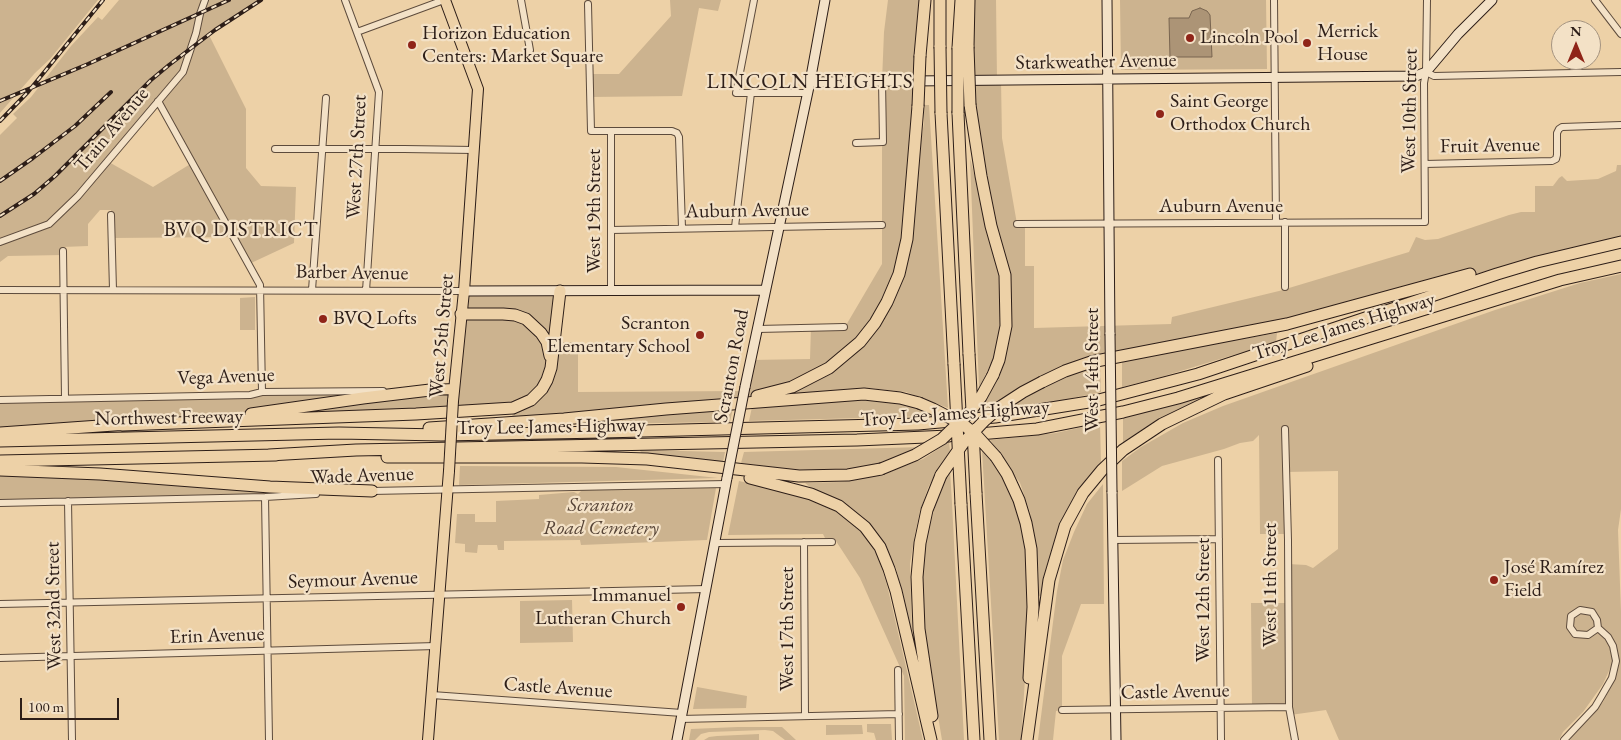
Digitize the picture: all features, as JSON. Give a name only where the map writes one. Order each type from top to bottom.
[{"type":"highway","points":[[666,409],[752,397],[792,387],[829,368],[860,342],[875,323],[887,302],[902,264],[910,215],[925,0]]},
{"type":"highway","points":[[940,0],[940,113],[974,740]]},
{"type":"highway","points":[[269,455],[345,457],[530,456],[647,459],[799,476],[848,475],[881,469],[915,456],[942,439],[969,413],[981,397],[999,360],[1006,326],[1005,275],[991,226],[981,176],[963,47],[961,0]]},
{"type":"highway","points":[[969,0],[958,113],[990,740]]},
{"type":"highway","name":"Troy Lee James Highway","points":[[340,433],[603,432],[918,424],[1020,414],[1094,401],[1198,374],[1452,288],[1537,262],[1621,242]]},
{"type":"highway","points":[[935,740],[919,629],[917,576],[925,517],[941,475],[964,442],[985,420],[1015,397],[1065,371],[1091,362],[1279,326],[1538,256],[1577,253]]},
{"type":"highway","name":"Troy Lee James Highway","points":[[269,455],[346,450],[424,448],[866,440],[1037,429],[1123,412],[1178,398],[1560,280],[1621,266]]},
{"type":"highway","points":[[1026,740],[1049,580],[1065,526],[1082,493],[1114,458],[1162,424],[1224,394],[1452,319],[1560,280]]},
{"type":"highway","points":[[122,425],[512,408],[531,400],[542,389],[551,368],[560,291]]},
{"type":"highway","points":[[461,314],[503,314],[515,315],[526,319],[541,333],[547,342],[551,368]]},
{"type":"highway","points":[[0,433],[254,414],[430,390]]},
{"type":"highway","points":[[340,433],[564,419],[864,394],[900,398],[933,408],[977,436],[996,457],[1007,474],[1019,500],[1026,523],[1031,549],[1033,606],[1026,740]]},
{"type":"highway","name":"Northwest Freeway","points":[[0,441],[340,433]]},
{"type":"highway","name":"Northwest Freeway","points":[[0,461],[269,455]]},
{"type":"highway","points":[[530,456],[739,475],[811,494],[839,506],[864,527],[880,547],[889,569],[896,591],[931,740]]},
{"type":"highway","points":[[0,470],[100,474],[270,487],[372,491]]},
{"type":"main road","name":"West 25th Street","points":[[428,740],[453,401],[464,291],[478,89],[444,0]]},
{"type":"main road","name":"Vega Avenue","points":[[430,390],[454,389]]},
{"type":"street","name":"Train Avenue","points":[[0,242],[49,224],[62,213],[183,72],[205,0]]},
{"type":"street","name":"West 27th Street","points":[[344,0],[379,92],[366,290]]},
{"type":"street","points":[[357,32],[444,0]]},
{"type":"street","points":[[521,0],[530,50]]},
{"type":"street","points":[[754,0],[736,93],[807,93]]},
{"type":"street","name":"Scranton Road","points":[[677,740],[745,387],[810,82],[825,0]]},
{"type":"street","name":"West 14th Street","points":[[1107,0],[1116,740]]},
{"type":"street","points":[[1274,0],[1276,222]]},
{"type":"street","name":"West 10th Street","points":[[1425,222],[1424,83],[1426,72],[1426,0]]},
{"type":"street","points":[[1426,72],[1458,34],[1492,0]]},
{"type":"street","points":[[1595,0],[1621,34]]},
{"type":"street","points":[[588,4],[591,131],[672,131],[677,133],[679,137],[682,228]]},
{"type":"street","name":"Starkweather Avenue","points":[[810,82],[1411,76],[1426,72],[1434,76],[1621,72]]},
{"type":"street","points":[[856,142],[883,142],[882,81]]},
{"type":"street","points":[[735,227],[751,93]]},
{"type":"street","points":[[312,290],[326,98]]},
{"type":"street","points":[[158,101],[260,285],[262,392]]},
{"type":"street","name":"Fruit Avenue","points":[[1425,164],[1552,161],[1556,159],[1559,129],[1562,127],[1621,125]]},
{"type":"street","name":"West 19th Street","points":[[611,131],[611,290]]},
{"type":"street","points":[[274,149],[474,150]]},
{"type":"street","points":[[111,215],[112,290]]},
{"type":"street","points":[[1285,222],[1285,287]]},
{"type":"street","name":"Auburn Avenue","points":[[1017,224],[1425,222]]},
{"type":"street","name":"Auburn Avenue","points":[[611,230],[882,225]]},
{"type":"street","points":[[63,251],[65,398]]},
{"type":"street","name":"Barber Avenue","points":[[0,290],[765,290]]},
{"type":"street","points":[[758,329],[844,327]]},
{"type":"street","name":"Vega Avenue","points":[[0,400],[250,395],[262,392],[430,390]]},
{"type":"street","name":"West 11th Street","points":[[1285,429],[1289,707],[1295,740]]},
{"type":"street","name":"West 12th Street","points":[[1218,460],[1221,740]]},
{"type":"street","name":"Wade Avenue","points":[[0,502],[264,496],[372,491],[727,481]]},
{"type":"street","points":[[264,496],[269,740]]},
{"type":"street","name":"West 32nd Street","points":[[68,501],[72,740]]},
{"type":"street","points":[[1113,540],[1219,539]]},
{"type":"street","name":"West 17th Street","points":[[804,542],[805,716]]},
{"type":"street","points":[[716,543],[832,542]]},
{"type":"street","name":"Seymour Avenue","points":[[0,604],[707,589]]},
{"type":"street","points":[[1564,740],[1595,707],[1615,670],[1613,646],[1608,637],[1598,628],[1597,620],[1592,612],[1580,610],[1571,616],[1570,627],[1575,634],[1588,635],[1598,628]]},
{"type":"street","name":"Erin Avenue","points":[[0,658],[436,646]]},
{"type":"street","points":[[898,670],[899,740]]},
{"type":"street","name":"Castle Avenue","points":[[432,695],[681,716],[899,714]]},
{"type":"street","name":"Castle Avenue","points":[[1062,710],[1289,707]]},
{"type":"green space","points":[[0,0],[98,0],[50,59],[0,113]]},
{"type":"green space","points":[[119,0],[264,0],[209,35],[246,109],[246,168],[261,186],[296,187],[294,243],[249,264],[234,237],[112,238],[111,210],[100,210],[88,224],[88,246],[63,247],[63,255],[8,256],[0,262],[0,135],[17,118],[13,114],[31,97],[71,46],[98,17],[102,20]],"holes":[[[158,101],[192,163],[153,187],[107,161]]]},
{"type":"green space","points":[[670,0],[721,0],[718,11],[699,8],[682,96],[590,97],[589,74],[619,74],[671,16]]},
{"type":"green space","points":[[888,0],[925,0],[907,239],[875,323],[829,368],[752,397],[512,422],[513,408],[452,409],[254,414],[0,433],[0,400],[454,389],[464,291],[560,291],[554,342],[578,342],[578,392],[744,391],[751,360],[810,359],[811,328],[845,327],[882,264],[882,81],[884,32]]},
{"type":"green space","points":[[969,0],[996,0],[997,80],[1001,80],[1002,138],[1017,224],[1025,224],[1025,266],[1034,266],[1034,328],[1171,324],[1172,317],[1279,291],[1409,252],[1416,237],[1425,240],[1438,239],[1509,215],[1521,212],[1535,212],[1535,186],[1553,186],[1562,176],[1567,181],[1598,179],[1616,171],[1617,165],[1621,165],[1621,240],[1416,289],[1287,324],[1091,362],[971,420],[987,387],[1006,312],[991,226],[968,47]]},
{"type":"green space","points":[[1120,0],[1266,0],[1267,69],[1121,70]]},
{"type":"green space","points":[[924,105],[929,105],[948,408],[906,392],[868,388],[784,395],[820,379],[855,354],[870,338],[894,300],[924,123]]},
{"type":"green space","points":[[970,158],[999,272],[1002,321],[996,353],[979,388]]},
{"type":"green space","points":[[1621,274],[1621,509],[1618,530],[1621,612],[1621,740],[1570,740],[1573,733],[1591,717],[1603,702],[1613,682],[1620,660],[1614,660],[1603,684],[1583,712],[1563,732],[1559,740],[1339,740],[1326,710],[1290,715],[1289,707],[1252,708],[1251,603],[1287,603],[1288,564],[1306,565],[1313,568],[1338,549],[1338,471],[1286,472],[1288,534],[1260,534],[1259,435],[1253,441],[1240,443],[1162,466],[1122,491],[1122,461],[1141,447],[1183,423],[1223,406],[1495,310],[1580,283]]},
{"type":"green space","points":[[255,297],[255,330],[240,330],[240,298]]},
{"type":"green space","points":[[1277,333],[1276,342],[1122,387],[1122,360]]},
{"type":"green space","points":[[1100,364],[1101,392],[1008,409],[1052,382]]},
{"type":"green space","points":[[1206,394],[1206,398],[1123,447],[1123,418]]},
{"type":"green space","points":[[867,398],[913,406],[936,416],[749,421],[752,407]]},
{"type":"green space","points":[[733,408],[730,422],[590,424],[590,423]]},
{"type":"green space","points":[[1100,423],[1101,463],[1087,478],[1072,501],[1063,520],[1043,595],[1039,596],[1038,558],[1030,512],[1020,483],[990,440],[1056,433]]},
{"type":"green space","points":[[949,442],[950,451],[928,488],[915,534],[910,564],[912,633],[896,568],[885,547],[805,483],[840,482],[884,474],[923,459]]},
{"type":"green space","points":[[922,447],[885,463],[847,470],[797,470],[741,463],[744,452]]},
{"type":"green space","points":[[640,450],[725,452],[723,462],[641,453]]},
{"type":"green space","points":[[982,450],[994,461],[1018,507],[1026,545],[1028,633],[1021,740],[999,740]]},
{"type":"green space","points":[[460,466],[616,467],[718,478],[459,485]]},
{"type":"green space","points":[[0,470],[372,491],[0,503]]},
{"type":"green space","points":[[950,470],[964,740],[942,740],[924,632],[922,569],[925,544],[937,499]]},
{"type":"green space","points":[[739,481],[797,494],[837,511],[867,538],[878,557],[887,585],[923,740],[905,740],[904,676],[860,578],[834,538],[825,538],[823,534],[728,535]]},
{"type":"green space","points":[[1103,484],[1104,604],[1081,604],[1062,656],[1062,710],[1056,711],[1053,740],[1038,740],[1057,591],[1063,560],[1087,504]]},
{"type":"green space","name":"Scranton Road Cemetery","points":[[716,488],[707,540],[581,545],[580,540],[504,541],[504,550],[498,550],[497,545],[478,545],[477,553],[465,552],[465,544],[455,543],[457,514],[475,514],[475,522],[496,522],[496,501],[539,499],[539,495],[574,492],[578,494],[582,490]]},
{"type":"green space","points":[[572,600],[573,642],[520,643],[520,601]]},
{"type":"green space","points":[[697,687],[747,696],[746,708],[693,709]]},
{"type":"green space","points":[[867,724],[891,724],[892,740],[876,740],[874,733],[867,732]]},
{"type":"green space","points":[[826,725],[862,725],[863,734],[826,735]]},
{"type":"green space","points":[[782,727],[796,740],[785,740],[773,731],[765,730],[709,732],[701,734],[695,740],[689,740],[691,729]]},
{"type":"green space","points":[[759,734],[759,740],[704,740],[717,736]]},
{"type":"shaded area","name":"Lincoln Pool","points":[[1200,8],[1207,11],[1210,15],[1212,57],[1170,57],[1169,18],[1189,18],[1192,11]]},
{"type":"railway","points":[[0,121],[28,92],[103,0]]},
{"type":"railway","points":[[0,101],[88,64],[229,0]]},
{"type":"railway","points":[[0,216],[34,194],[55,176],[151,80],[169,65],[215,30],[261,0]]},
{"type":"railway","points":[[0,181],[75,126],[111,92]]},
{"type":"place","name":"Lincoln Pool","points":[[1190,38]]},
{"type":"place","name":"Merrick House","points":[[1307,43]]},
{"type":"place","name":"Horizon Education Centers: Market Square","points":[[412,45]]},
{"type":"place","name":"Saint George Orthodox Church","points":[[1160,114]]},
{"type":"place","name":"BVQ Lofts","points":[[323,319]]},
{"type":"place","name":"Scranton Elementary School","points":[[700,335]]},
{"type":"place","name":"José Ramírez Field","points":[[1494,580]]},
{"type":"place","name":"Immanuel Lutheran Church","points":[[681,607]]},
{"type":"district","name":"LINCOLN HEIGHTS","points":[[810,82]]},
{"type":"district","name":"BVQ DISTRICT","points":[[241,230]]}]
